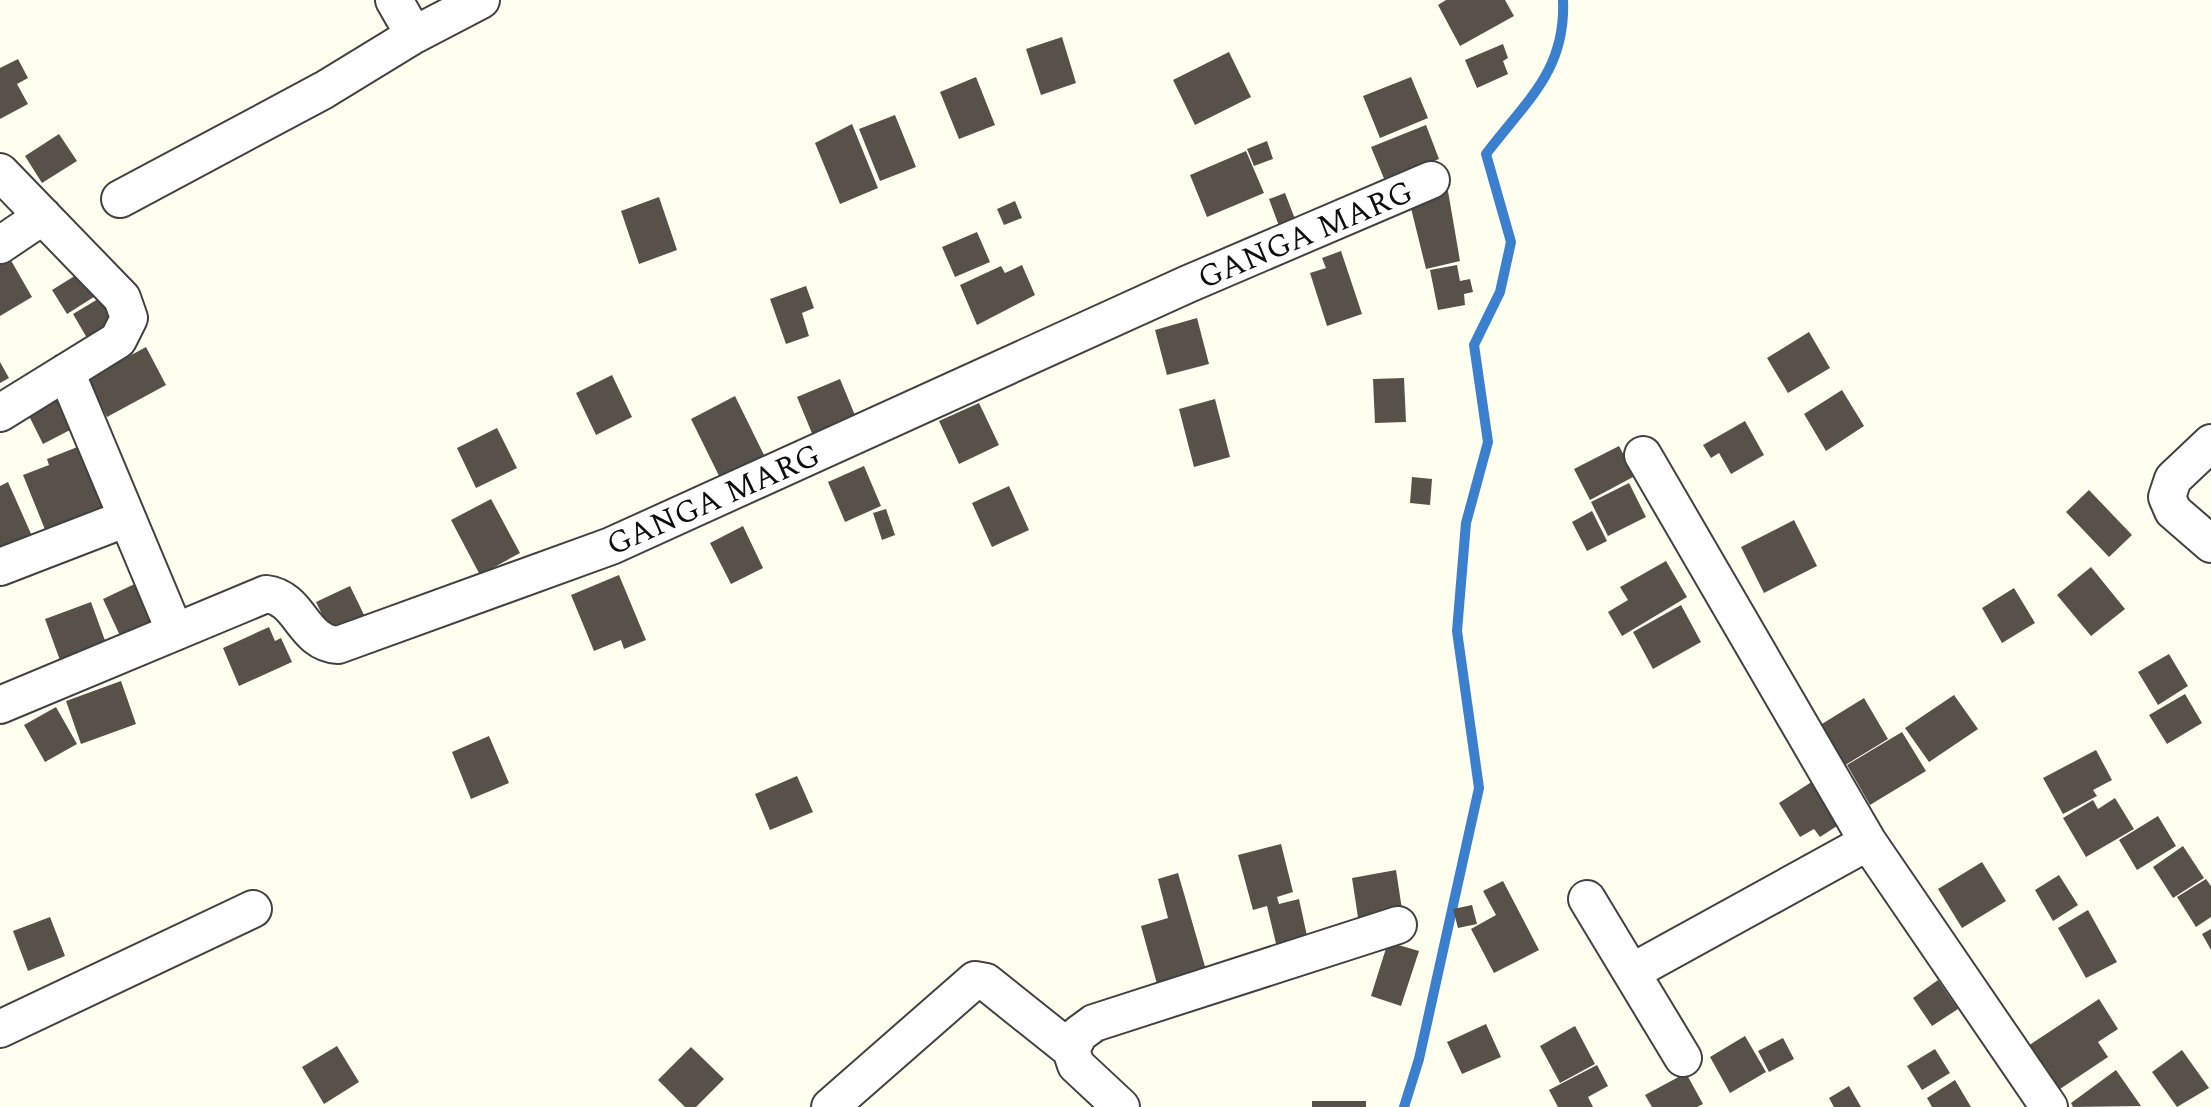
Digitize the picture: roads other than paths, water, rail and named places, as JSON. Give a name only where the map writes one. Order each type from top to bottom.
[{"type":"street","points":[[394,0],[414,35]]},
{"type":"street","points":[[120,199],[324,90],[414,35],[481,0]]},
{"type":"street","points":[[0,172],[122,298],[129,318],[118,340],[0,413]]},
{"type":"street","name":"GANGA MARG","points":[[0,705],[266,594],[281,595],[316,639],[338,645],[611,546],[1188,284],[1431,180]]},
{"type":"street","points":[[0,245],[43,216]]},
{"type":"street","points":[[66,372],[175,632]]},
{"type":"street","points":[[2211,443],[2173,479],[2167,497],[2173,511],[2211,544]]},
{"type":"street","points":[[1643,455],[1868,842],[2049,1107]]},
{"type":"street","points":[[0,567],[127,518]]},
{"type":"street","points":[[1632,972],[1868,842]]},
{"type":"street","points":[[1587,899],[1683,1058]]},
{"type":"street","points":[[0,1029],[253,909]]},
{"type":"street","points":[[1071,1050],[1079,1034],[1094,1023],[1398,925]]},
{"type":"street","points":[[830,1107],[975,980],[986,982],[1071,1050],[1076,1065],[1121,1107]]},
{"type":"waterway","points":[[1404,1107],[1419,1059],[1479,788],[1457,631],[1466,523],[1488,442],[1474,345],[1500,292],[1511,242],[1486,154],[1529,101],[1551,66],[1558,47],[1563,0]]}]
